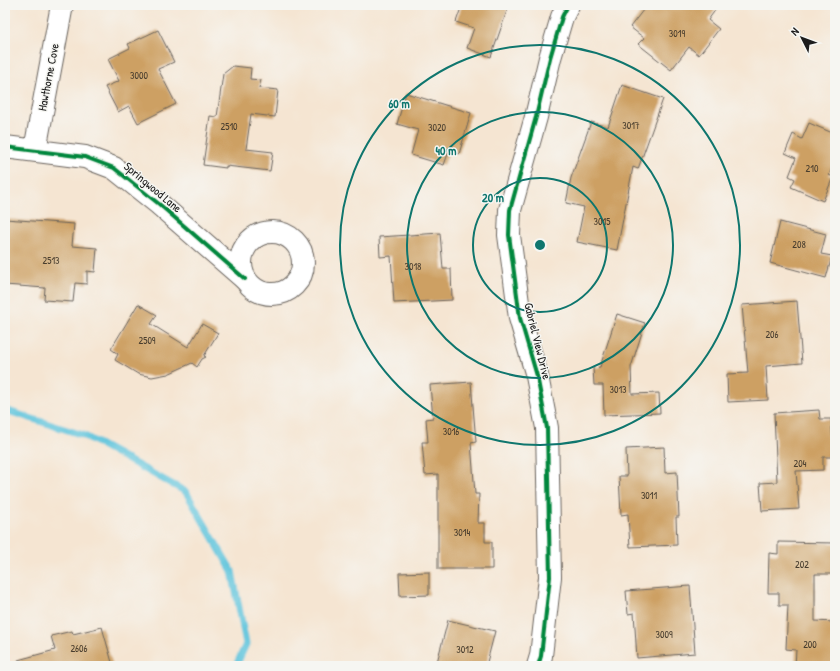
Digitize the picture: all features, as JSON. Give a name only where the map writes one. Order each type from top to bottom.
[{"type":"street","name":"Hawthorne Cove","points":[[35,150],[62,5]]},
{"type":"street","name":"Gabriel View Drive","points":[[538,666],[541,656],[550,577],[547,428],[537,376],[520,318],[509,235],[510,210],[536,117],[550,58],[562,17],[568,5]]},
{"type":"street","name":"Springwood Lane","points":[[5,147],[85,157],[114,168],[159,204],[245,280]]},
{"type":"building","points":[[462,5],[509,5],[491,57],[467,48],[474,28],[456,22]]},
{"type":"building","points":[[647,5],[719,5],[708,20],[719,29],[699,55],[689,47],[671,70],[638,44],[644,38],[630,27]]},
{"type":"building","points":[[158,30],[174,62],[158,69],[176,104],[138,123],[129,106],[118,112],[105,87],[119,81],[108,59],[130,48],[128,44]]},
{"type":"building","points":[[233,66],[251,68],[250,79],[261,80],[259,88],[278,90],[275,117],[251,114],[246,149],[273,152],[270,171],[203,165],[210,116],[217,117],[223,74]]},
{"type":"building","points":[[622,85],[663,99],[638,169],[633,167],[617,250],[577,242],[584,207],[566,203],[571,178],[591,122],[608,127]]},
{"type":"building","points":[[406,93],[471,113],[459,154],[449,151],[444,165],[411,155],[418,130],[397,124]]},
{"type":"building","points":[[809,123],[835,134],[835,161],[829,175],[833,177],[823,201],[791,187],[795,179],[789,176],[796,158],[785,153],[793,134],[802,139]]},
{"type":"building","points":[[5,219],[74,224],[72,246],[97,248],[95,272],[87,271],[87,284],[75,283],[73,302],[44,300],[45,288],[5,285]]},
{"type":"building","points":[[780,222],[826,234],[821,254],[832,256],[826,278],[770,263]]},
{"type":"building","points":[[440,233],[443,269],[451,269],[452,300],[394,303],[391,256],[380,257],[379,237]]},
{"type":"building","points":[[797,301],[802,363],[766,366],[768,400],[728,402],[727,374],[748,373],[742,305]]},
{"type":"building","points":[[138,304],[157,315],[151,324],[188,347],[202,324],[218,333],[204,356],[206,357],[202,359],[197,367],[192,363],[168,374],[152,377],[138,374],[115,360],[118,354],[111,349]]},
{"type":"building","points":[[617,314],[645,323],[631,367],[632,394],[659,393],[660,413],[604,415],[603,385],[594,385],[593,368],[600,367]]},
{"type":"building","points":[[471,382],[476,442],[471,443],[475,494],[479,494],[478,523],[485,523],[485,542],[492,542],[492,569],[438,569],[438,474],[425,475],[422,442],[428,442],[426,419],[433,418],[430,385]]},
{"type":"building","points":[[819,410],[820,419],[831,419],[834,457],[823,457],[823,470],[796,471],[799,509],[762,511],[760,483],[777,482],[774,413]]},
{"type":"building","points":[[664,447],[665,473],[677,472],[679,517],[676,517],[677,545],[630,547],[628,514],[621,515],[619,476],[627,476],[626,449]]},
{"type":"building","points":[[778,542],[835,543],[835,574],[815,574],[815,621],[834,622],[835,666],[795,666],[796,650],[786,649],[788,605],[779,605],[779,593],[768,593],[769,553],[778,554]]},
{"type":"building","points":[[429,572],[429,595],[400,596],[399,573]]},
{"type":"building","points":[[690,586],[695,653],[637,658],[634,613],[628,614],[626,591]]},
{"type":"building","points":[[448,620],[495,631],[486,666],[436,666]]},
{"type":"building","points":[[102,627],[113,666],[19,666],[18,660],[55,650],[51,636],[72,631],[73,634]]},
{"type":"waterway","points":[[5,410],[83,435],[186,492],[232,571],[246,644],[236,666]]},
{"type":"cycle path","points":[[538,666],[541,656],[550,577],[547,428],[537,376],[520,318],[509,235],[510,210],[536,117],[550,58],[562,17],[568,5]]},
{"type":"cycle path","points":[[5,147],[85,157],[114,168],[159,204],[245,279]]}]
